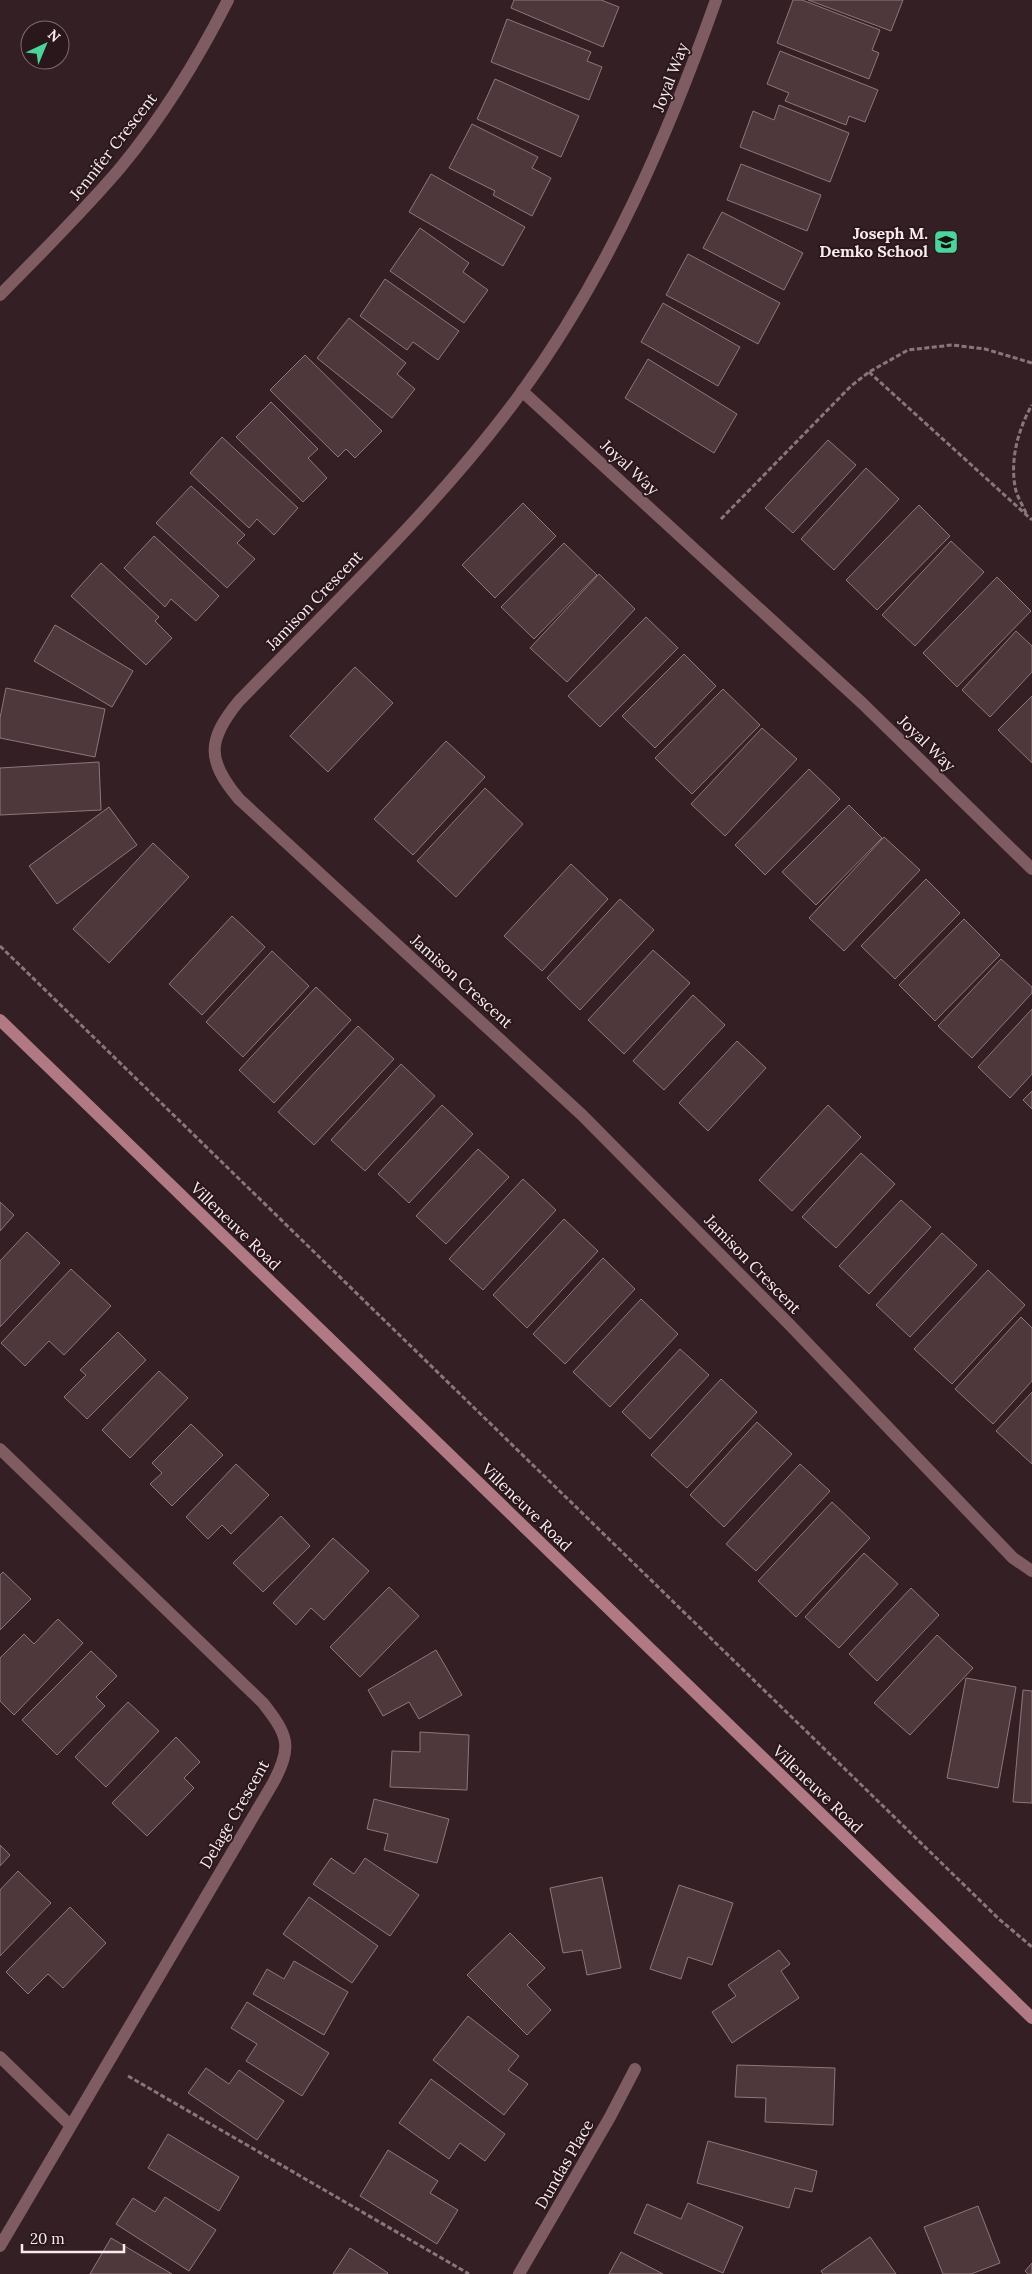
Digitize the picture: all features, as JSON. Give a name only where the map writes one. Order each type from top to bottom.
[{"type":"main road","name":"Villeneuve Road","points":[[0,1020],[1032,2018]]},
{"type":"street","name":"Jennifer Crescent","points":[[0,295],[81,212],[136,147],[183,81],[228,0]]},
{"type":"street","name":"Joyal Way","points":[[716,0],[682,92],[627,216],[568,321],[522,391],[862,703],[1032,869]]},
{"type":"street","name":"Jamison Crescent","points":[[522,391],[497,425],[432,501],[239,701],[220,728],[215,742],[214,755],[218,768],[225,782],[239,798],[582,1115],[790,1325],[1012,1558],[1032,1571]]},
{"type":"street","name":"Delage Crescent","points":[[0,1449],[263,1703],[275,1718],[286,1742],[285,1754],[277,1775],[0,2246]]},
{"type":"street","points":[[0,2058],[70,2125]]},
{"type":"street","name":"Dundas Place","points":[[519,2274],[610,2117],[635,2069]]},
{"type":"path","points":[[721,519],[851,386],[869,372],[908,350],[952,345],[985,349],[1032,363]]},
{"type":"path","points":[[869,372],[1032,520]]},
{"type":"path","points":[[1027,516],[1016,491],[1014,467],[1016,446],[1023,420],[1032,405]]},
{"type":"path","points":[[0,946],[999,1918],[1032,1947]]},
{"type":"path","points":[[108,2064],[469,2274]]},
{"type":"building","points":[[514,0],[601,0],[619,7],[603,47],[511,8]]},
{"type":"building","points":[[793,0],[802,0],[880,30],[872,50],[879,53],[869,79],[777,43]]},
{"type":"building","points":[[808,0],[903,0],[891,31]]},
{"type":"building","points":[[507,19],[591,52],[587,61],[602,67],[589,100],[491,62]]},
{"type":"building","points":[[780,51],[878,90],[865,122],[849,116],[846,125],[785,101],[789,93],[767,84]]},
{"type":"building","points":[[495,79],[579,116],[561,157],[477,119]]},
{"type":"building","points":[[779,105],[849,133],[830,182],[740,147],[753,111],[774,120]]},
{"type":"building","points":[[472,124],[538,157],[532,168],[551,178],[532,216],[493,195],[495,191],[449,168]]},
{"type":"building","points":[[741,164],[821,195],[807,231],[727,200]]},
{"type":"building","points":[[431,174],[525,227],[503,266],[409,212]]},
{"type":"building","points":[[722,212],[803,253],[784,290],[703,248]]},
{"type":"building","points":[[420,228],[469,263],[463,272],[488,290],[464,323],[390,271]]},
{"type":"building","points":[[688,254],[780,303],[758,344],[666,295]]},
{"type":"building","points":[[385,279],[459,331],[438,360],[413,342],[407,350],[360,316]]},
{"type":"building","points":[[663,303],[740,347],[718,386],[641,342]]},
{"type":"building","points":[[349,318],[406,363],[397,374],[415,389],[392,418],[317,358]]},
{"type":"building","points":[[305,355],[382,431],[355,458],[346,449],[338,457],[270,390]]},
{"type":"building","points":[[648,359],[737,414],[714,453],[625,398]]},
{"type":"building","points":[[271,402],[318,449],[308,458],[327,478],[303,502],[236,437]]},
{"type":"building","points":[[222,437],[298,508],[274,535],[257,519],[249,528],[190,473]]},
{"type":"building","points":[[828,440],[856,465],[793,533],[765,508]]},
{"type":"building","points":[[866,468],[899,499],[834,570],[801,539]]},
{"type":"building","points":[[191,486],[245,535],[237,543],[255,559],[227,588],[156,523]]},
{"type":"building","points":[[523,503],[556,536],[495,598],[462,565]]},
{"type":"building","points":[[919,505],[950,536],[877,610],[846,580]]},
{"type":"building","points":[[154,536],[219,596],[196,621],[171,599],[165,607],[124,568]]},
{"type":"building","points":[[951,541],[984,572],[915,646],[882,615]]},
{"type":"building","points":[[564,543],[597,575],[534,639],[501,607]]},
{"type":"building","points":[[101,563],[159,617],[155,621],[172,638],[146,665],[71,596]]},
{"type":"building","points":[[599,574],[635,609],[567,682],[530,648]]},
{"type":"building","points":[[997,577],[1031,611],[957,687],[923,653]]},
{"type":"building","points":[[646,617],[678,648],[600,727],[568,696]]},
{"type":"building","points":[[55,625],[133,671],[112,707],[34,661]]},
{"type":"building","points":[[1016,631],[1032,646],[1032,672],[990,717],[962,690]]},
{"type":"building","points":[[684,654],[716,686],[655,748],[622,716]]},
{"type":"building","points":[[355,667],[393,703],[328,772],[290,736]]},
{"type":"building","points":[[6,688],[105,709],[95,757],[0,738],[0,718]]},
{"type":"building","points":[[723,689],[760,725],[692,794],[655,758]]},
{"type":"building","points":[[1032,696],[1032,763],[998,730]]},
{"type":"building","points":[[762,728],[797,759],[725,836],[691,804]]},
{"type":"building","points":[[446,741],[485,777],[413,855],[374,819]]},
{"type":"building","points":[[99,762],[101,810],[0,815],[0,768]]},
{"type":"building","points":[[809,769],[840,799],[765,875],[735,845]]},
{"type":"building","points":[[485,788],[523,824],[456,897],[417,861]]},
{"type":"building","points":[[849,805],[882,838],[816,905],[782,872]]},
{"type":"building","points":[[109,807],[137,845],[57,904],[29,866]]},
{"type":"building","points":[[884,837],[920,870],[844,951],[809,918]]},
{"type":"building","points":[[153,843],[189,877],[109,963],[73,929]]},
{"type":"building","points":[[571,864],[608,899],[542,971],[504,936]]},
{"type":"building","points":[[926,879],[960,913],[895,979],[861,946]]},
{"type":"building","points":[[620,899],[654,930],[580,1010],[547,978]]},
{"type":"building","points":[[232,916],[265,947],[202,1015],[169,984]]},
{"type":"building","points":[[964,919],[1000,955],[935,1021],[899,985]]},
{"type":"building","points":[[653,950],[690,983],[624,1054],[588,1020]]},
{"type":"building","points":[[272,951],[309,986],[243,1057],[206,1022]]},
{"type":"building","points":[[1001,959],[1032,987],[1032,993],[972,1058],[938,1026]]},
{"type":"building","points":[[316,987],[351,1020],[274,1103],[239,1070]]},
{"type":"building","points":[[693,995],[725,1025],[664,1090],[633,1061]]},
{"type":"building","points":[[1032,1009],[1032,1074],[1010,1098],[978,1067]]},
{"type":"building","points":[[358,1026],[394,1059],[314,1145],[278,1112]]},
{"type":"building","points":[[737,1041],[766,1068],[708,1131],[679,1103]]},
{"type":"building","points":[[401,1064],[435,1096],[365,1171],[331,1140]]},
{"type":"building","points":[[1032,1091],[1032,1109],[1023,1100]]},
{"type":"building","points":[[442,1105],[473,1134],[409,1203],[378,1174]]},
{"type":"building","points":[[828,1105],[861,1137],[792,1211],[759,1180]]},
{"type":"building","points":[[478,1149],[509,1177],[446,1244],[416,1216]]},
{"type":"building","points":[[861,1153],[895,1184],[836,1248],[802,1217]]},
{"type":"building","points":[[523,1179],[556,1210],[483,1290],[449,1259]]},
{"type":"building","points":[[901,1200],[931,1227],[869,1294],[839,1266]]},
{"type":"building","points":[[0,1202],[14,1215],[0,1231]]},
{"type":"building","points":[[564,1219],[598,1251],[527,1328],[493,1295]]},
{"type":"building","points":[[27,1232],[60,1263],[0,1327],[0,1261]]},
{"type":"building","points":[[942,1233],[977,1265],[910,1337],[876,1305]]},
{"type":"building","points":[[603,1258],[635,1289],[565,1364],[533,1334]]},
{"type":"building","points":[[71,1269],[111,1306],[64,1355],[49,1341],[25,1366],[1,1343]]},
{"type":"building","points":[[988,1270],[1025,1305],[952,1384],[914,1349]]},
{"type":"building","points":[[641,1299],[678,1334],[610,1407],[573,1372]]},
{"type":"building","points":[[1021,1317],[1032,1328],[1032,1381],[993,1424],[955,1389]]},
{"type":"building","points":[[118,1332],[146,1360],[87,1419],[64,1397],[86,1375],[80,1370]]},
{"type":"building","points":[[680,1349],[709,1375],[650,1439],[622,1412]]},
{"type":"building","points":[[159,1371],[188,1398],[130,1458],[102,1430]]},
{"type":"building","points":[[721,1379],[757,1412],[687,1488],[651,1455]]},
{"type":"building","points":[[1032,1392],[1032,1464],[996,1431]]},
{"type":"building","points":[[757,1422],[792,1454],[724,1527],[690,1495]]},
{"type":"building","points":[[191,1424],[223,1455],[172,1506],[150,1484],[162,1473],[152,1463]]},
{"type":"building","points":[[236,1464],[269,1495],[231,1534],[222,1525],[208,1539],[186,1517]]},
{"type":"building","points":[[800,1464],[830,1491],[756,1571],[726,1544]]},
{"type":"building","points":[[832,1502],[870,1538],[796,1617],[758,1581]]},
{"type":"building","points":[[281,1516],[310,1546],[263,1592],[233,1563]]},
{"type":"building","points":[[333,1538],[369,1571],[324,1620],[311,1608],[296,1625],[273,1603]]},
{"type":"building","points":[[864,1553],[898,1584],[839,1648],[805,1617]]},
{"type":"building","points":[[3,1572],[31,1599],[0,1630],[0,1575]]},
{"type":"building","points":[[389,1587],[419,1616],[360,1677],[330,1647]]},
{"type":"building","points":[[911,1588],[939,1615],[877,1681],[849,1654]]},
{"type":"building","points":[[58,1619],[83,1643],[14,1715],[0,1701],[0,1658],[24,1634],[34,1644]]},
{"type":"building","points":[[937,1635],[973,1668],[910,1735],[874,1703]]},
{"type":"building","points":[[436,1650],[462,1695],[419,1719],[409,1702],[383,1716],[368,1690]]},
{"type":"building","points":[[91,1651],[117,1676],[96,1697],[105,1706],[57,1755],[22,1720]]},
{"type":"building","points":[[966,1678],[1016,1687],[998,1788],[947,1778]]},
{"type":"building","points":[[1023,1690],[1032,1691],[1032,1803],[1013,1802]]},
{"type":"building","points":[[128,1702],[159,1731],[106,1787],[75,1757]]},
{"type":"building","points":[[420,1732],[469,1735],[467,1790],[390,1787],[392,1751],[420,1752]]},
{"type":"building","points":[[176,1737],[200,1762],[184,1778],[194,1788],[147,1836],[112,1803]]},
{"type":"building","points":[[374,1799],[449,1819],[437,1863],[384,1850],[388,1834],[367,1829]]},
{"type":"building","points":[[0,1845],[10,1855],[0,1866]]},
{"type":"building","points":[[331,1858],[354,1874],[365,1858],[419,1895],[390,1936],[313,1884]]},
{"type":"building","points":[[18,1871],[51,1903],[0,1956],[0,1890]]},
{"type":"building","points":[[602,1877],[621,1968],[587,1975],[582,1950],[563,1953],[550,1888]]},
{"type":"building","points":[[679,1885],[733,1903],[712,1965],[688,1957],[681,1979],[650,1969]]},
{"type":"building","points":[[309,1897],[378,1946],[352,1983],[283,1934]]},
{"type":"building","points":[[70,1907],[106,1943],[63,1988],[48,1974],[28,1994],[6,1972]]},
{"type":"building","points":[[510,1933],[545,1968],[527,1985],[551,2010],[527,2035],[467,1975]]},
{"type":"building","points":[[779,1950],[790,1964],[781,1971],[799,1998],[732,2043],[712,2012],[736,1996],[728,1985]]},
{"type":"building","points":[[294,1961],[348,1992],[324,2035],[253,1994],[267,1969],[284,1979]]},
{"type":"building","points":[[247,2002],[329,2053],[302,2096],[246,2061],[257,2044],[231,2028]]},
{"type":"building","points":[[468,2016],[519,2056],[508,2070],[528,2084],[504,2115],[433,2060]]},
{"type":"building","points":[[737,2065],[835,2068],[833,2125],[765,2122],[766,2098],[735,2097]]},
{"type":"building","points":[[206,2068],[229,2084],[239,2070],[284,2101],[257,2140],[188,2093]]},
{"type":"building","points":[[431,2079],[505,2134],[485,2161],[460,2143],[449,2159],[399,2123]]},
{"type":"building","points":[[168,2134],[239,2177],[219,2211],[148,2168]]},
{"type":"building","points":[[708,2141],[817,2171],[812,2192],[795,2188],[789,2208],[697,2183]]},
{"type":"building","points":[[388,2150],[438,2181],[430,2193],[458,2210],[437,2244],[360,2196]]},
{"type":"building","points":[[165,2197],[216,2230],[189,2271],[116,2224],[133,2198],[155,2212]]},
{"type":"building","points":[[688,2203],[743,2227],[723,2273],[634,2233],[647,2204],[681,2219]]},
{"type":"building","points":[[978,2206],[1000,2263],[971,2274],[943,2274],[924,2227]]},
{"type":"building","points":[[870,2237],[896,2274],[823,2274],[821,2271]]},
{"type":"building","points":[[111,2238],[172,2274],[90,2274]]},
{"type":"building","points":[[350,2248],[388,2273],[333,2274]]},
{"type":"building","points":[[621,2252],[663,2274],[609,2274]]},
{"type":"building","points":[[1032,2263],[1032,2274],[1028,2274],[1025,2271]]},
{"type":"place","name":"Joseph M. Demko School","points":[[946,242]]}]
